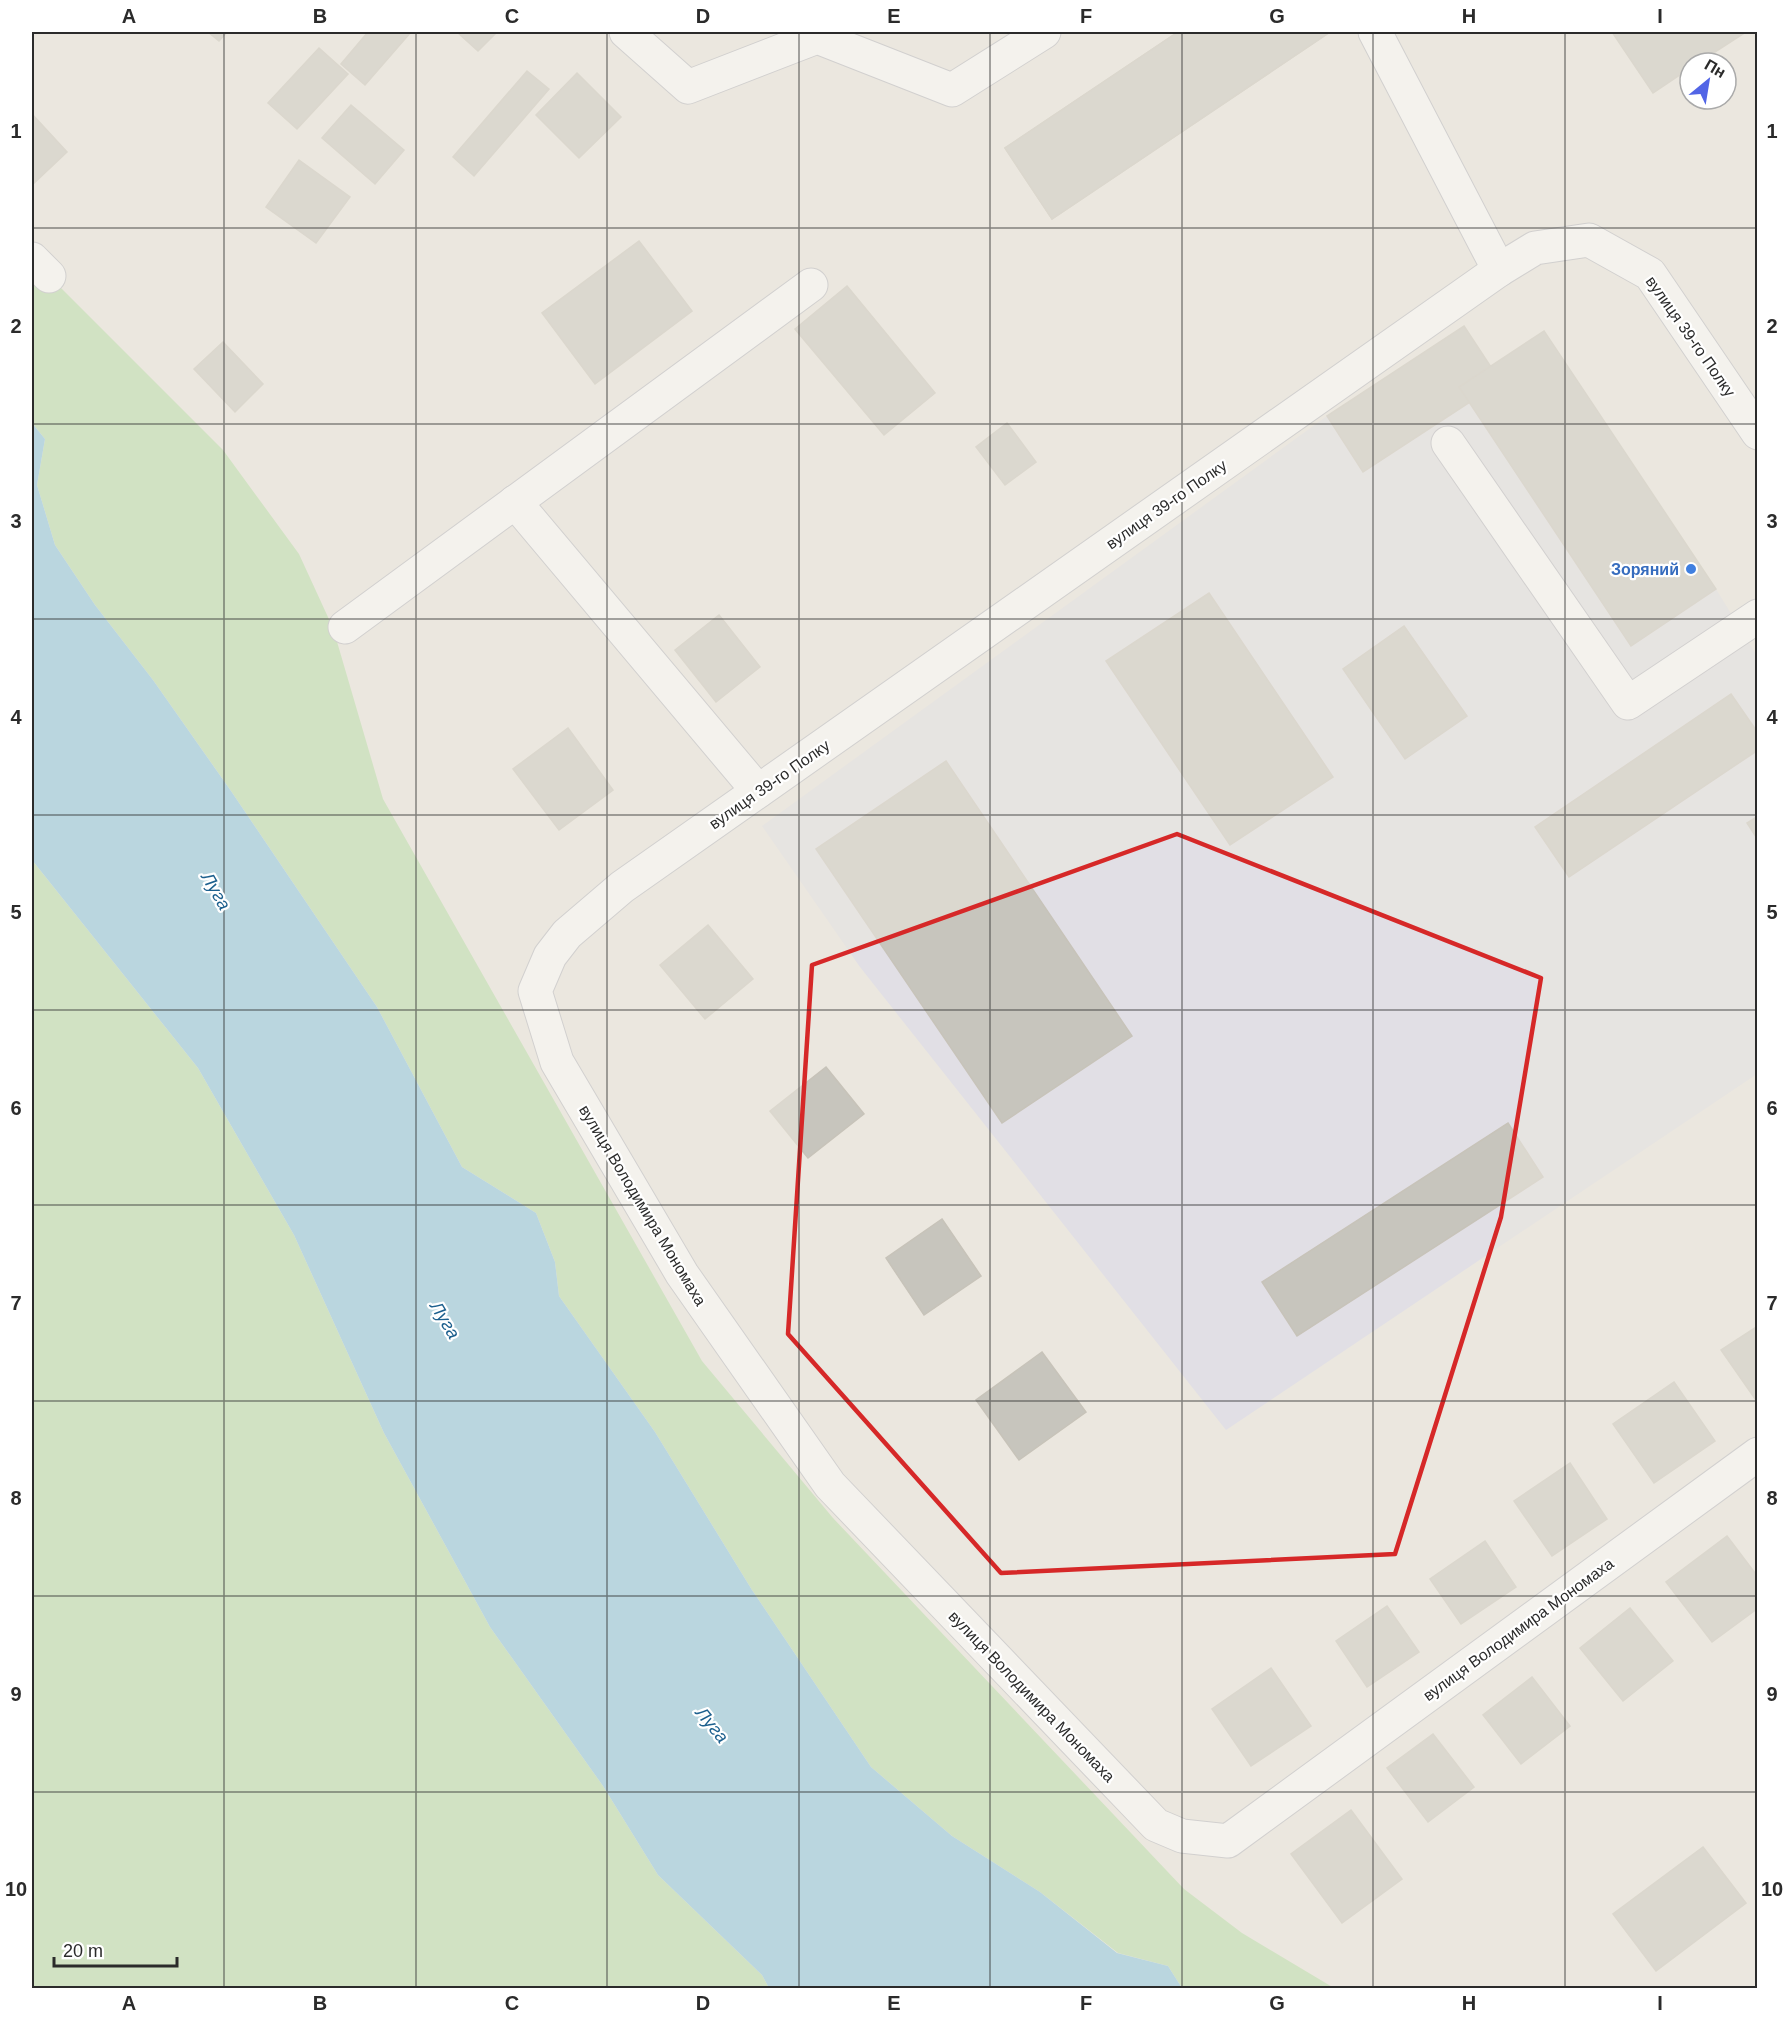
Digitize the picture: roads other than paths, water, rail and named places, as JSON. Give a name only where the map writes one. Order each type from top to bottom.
[{"type":"street","points":[[626,32],[687,87],[817,37],[952,90],[1044,32]]},
{"type":"street","points":[[1375,32],[1499,270]]},
{"type":"street","name":"вулиця 39-го Полку","points":[[550,956],[567,934],[622,887],[1499,270],[1535,248],[1589,240],[1650,274],[1758,433]]},
{"type":"street","points":[[345,627],[811,285]]},
{"type":"street","points":[[1448,443],[1628,703],[1758,616]]},
{"type":"street","points":[[515,502],[758,791]]},
{"type":"street","name":"вулиця Володимира Мономаха","points":[[550,956],[535,991],[557,1062],[682,1275],[830,1485],[1156,1825],[1182,1836],[1228,1841],[1758,1454]]},
{"type":"water","name":"Луга","points":[[32,423],[45,439],[37,485],[55,545],[95,605],[153,680],[231,791],[377,1007],[462,1167],[536,1213],[555,1262],[559,1296],[655,1432],[752,1590],[871,1767],[952,1836],[1040,1892],[1117,1953],[1168,1966],[1182,1988],[769,1988],[762,1975],[658,1875],[603,1786],[490,1627],[384,1433],[294,1235],[198,1068],[32,860]]},
{"type":"place","name":"Зоряний","points":[[1691,569]]}]
